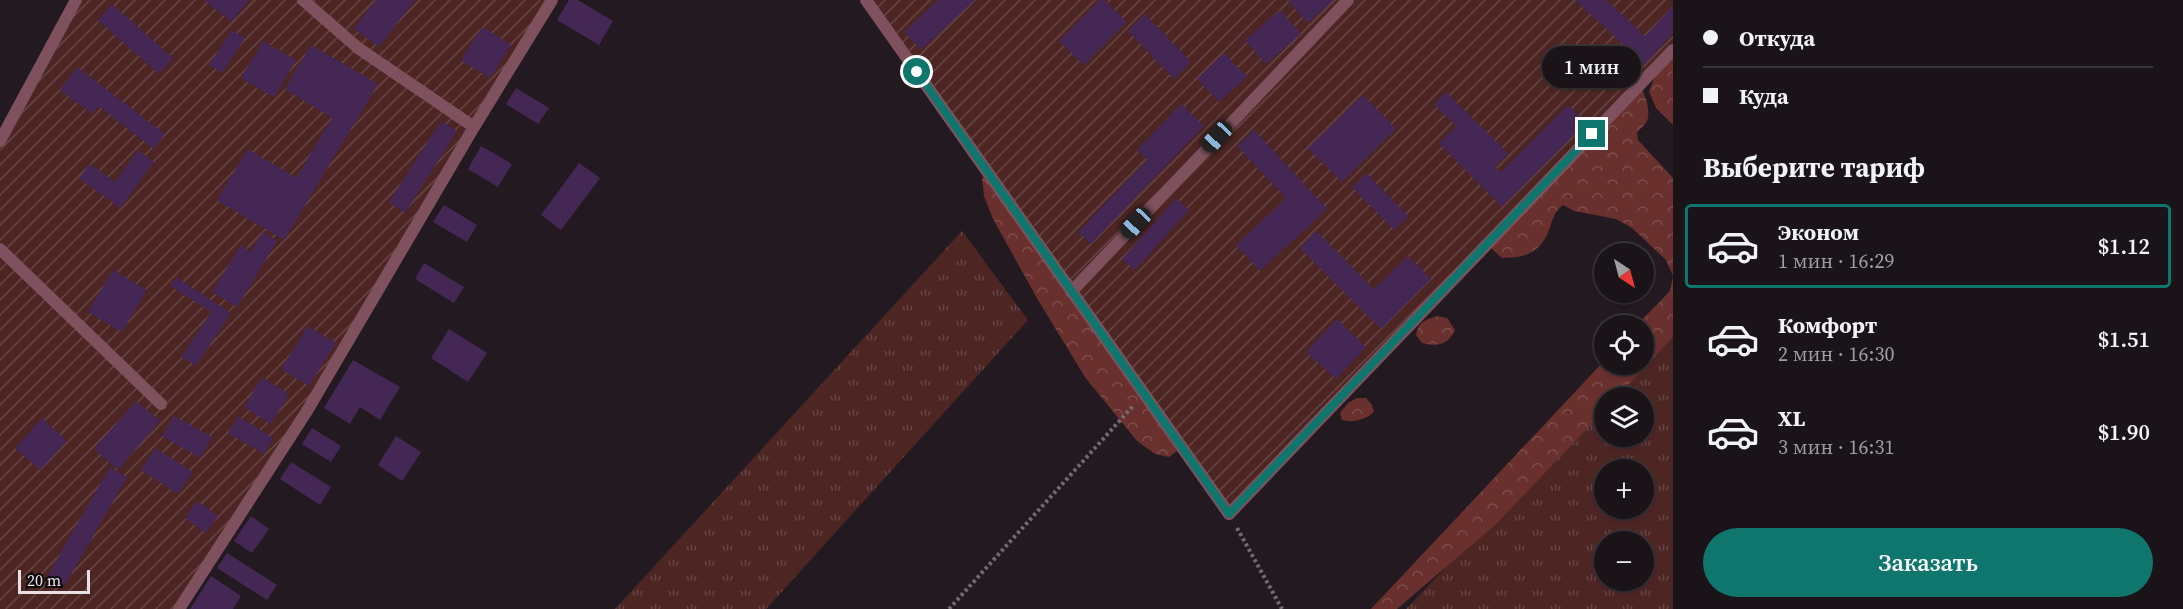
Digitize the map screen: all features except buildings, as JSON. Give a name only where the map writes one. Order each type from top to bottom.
[{"type":"lane","points":[[0,141],[76,0]]},
{"type":"lane","points":[[303,0],[358,48],[474,127]]},
{"type":"lane","points":[[179,609],[307,411],[474,127],[552,0]]},
{"type":"lane","points":[[866,0],[1229,514],[1673,50]]},
{"type":"lane","points":[[1071,292],[1348,0]]},
{"type":"lane","points":[[0,249],[161,404]]},
{"type":"path","points":[[949,609],[1144,394]]},
{"type":"path","points":[[1229,514],[1282,609]]},
{"type":"green space","points":[[76,0],[552,0],[179,609],[0,609],[0,141]]},
{"type":"green space","points":[[866,0],[1673,0],[1673,50],[1229,514]]},
{"type":"green space","points":[[1673,57],[1673,125],[1656,108],[1649,91],[1655,77]]},
{"type":"green space","points":[[1636,78],[1648,110],[1647,121],[1637,132],[1638,140],[1673,178],[1673,276],[1666,260],[1654,249],[1654,243],[1648,243],[1632,228],[1616,219],[1574,211],[1563,205],[1555,214],[1541,244],[1531,253],[1502,258],[1492,249],[1489,233]]},
{"type":"green space","points":[[996,169],[1177,451],[1169,457],[1155,454],[1137,441],[1085,377],[1038,300],[993,219],[984,196],[982,178]]},
{"type":"green space","points":[[962,231],[1028,320],[766,609],[615,609]]},
{"type":"green space","points":[[1673,276],[1673,337],[1654,357],[1654,315],[1647,315],[1670,291]]},
{"type":"green space","points":[[1438,316],[1447,318],[1455,330],[1442,344],[1422,343],[1416,335],[1419,327],[1426,320]]},
{"type":"green space","points":[[1673,328],[1673,609],[1406,609],[1594,412],[1594,447],[1654,447],[1654,387],[1618,387],[1632,375],[1654,375],[1654,352]]},
{"type":"green space","points":[[1594,372],[1594,375],[1638,375],[1626,387],[1594,387],[1594,421],[1494,526],[1397,609],[1371,609]]},
{"type":"green space","points":[[1357,398],[1366,398],[1374,412],[1359,420],[1342,420],[1340,413],[1348,403]]},
{"type":"route","points":[[917,72],[1229,514],[1592,134]]}]
